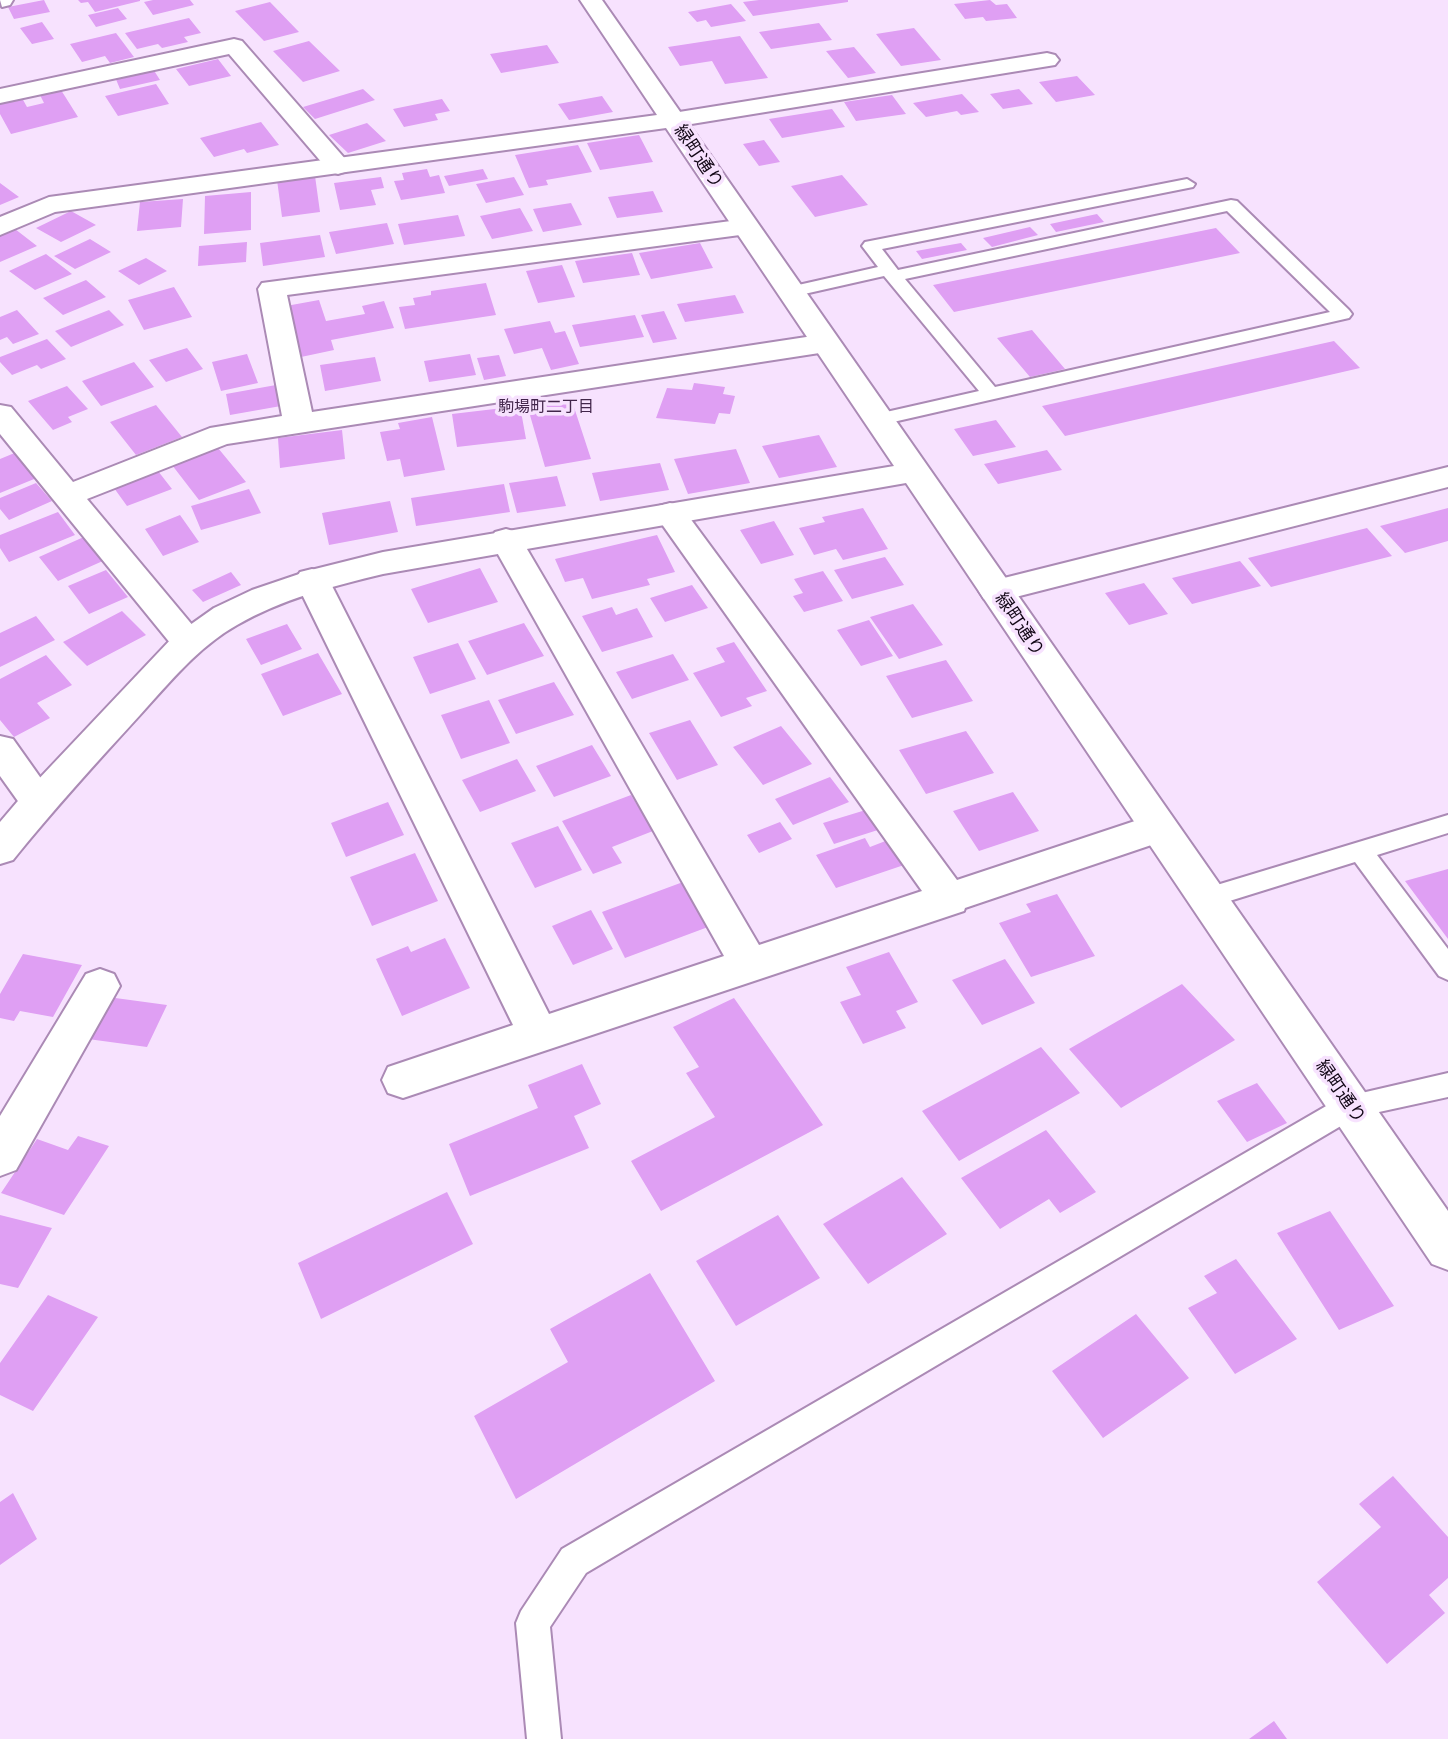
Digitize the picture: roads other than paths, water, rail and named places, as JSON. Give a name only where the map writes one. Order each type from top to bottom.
[{"type":"street","name":"緑町通り","points":[[591,0],[1448,1249]]},
{"type":"street","points":[[0,96],[234,46],[338,166]]},
{"type":"street","points":[[0,227],[49,205],[673,120],[1047,60]]},
{"type":"street","points":[[299,424],[272,289],[746,227]]},
{"type":"street","points":[[69,495],[221,435],[826,343]]},
{"type":"street","points":[[0,414],[187,641]]},
{"type":"street","points":[[0,849],[38,801],[187,641],[244,607],[312,580],[383,562],[915,472]]},
{"type":"street","points":[[996,591],[1448,477]]},
{"type":"street","points":[[670,513],[950,900]]},
{"type":"street","points":[[506,540],[749,964]]},
{"type":"street","points":[[312,580],[538,1034]]},
{"type":"street","points":[[0,749],[38,801]]},
{"type":"street","points":[[403,1080],[950,900],[1159,828]]},
{"type":"street","points":[[0,1156],[100,986]]},
{"type":"lane","points":[[990,394],[871,246],[1187,184]]},
{"type":"lane","points":[[791,292],[1231,205],[1343,314],[880,419]]},
{"type":"lane","points":[[1207,898],[1448,824]]},
{"type":"lane","points":[[1360,851],[1448,969]]},
{"type":"lane","points":[[544,1739],[533,1623],[574,1560],[1350,1106],[1448,1085]]},
{"type":"district","name":"駒場町二丁目","points":[[546,408]]}]
